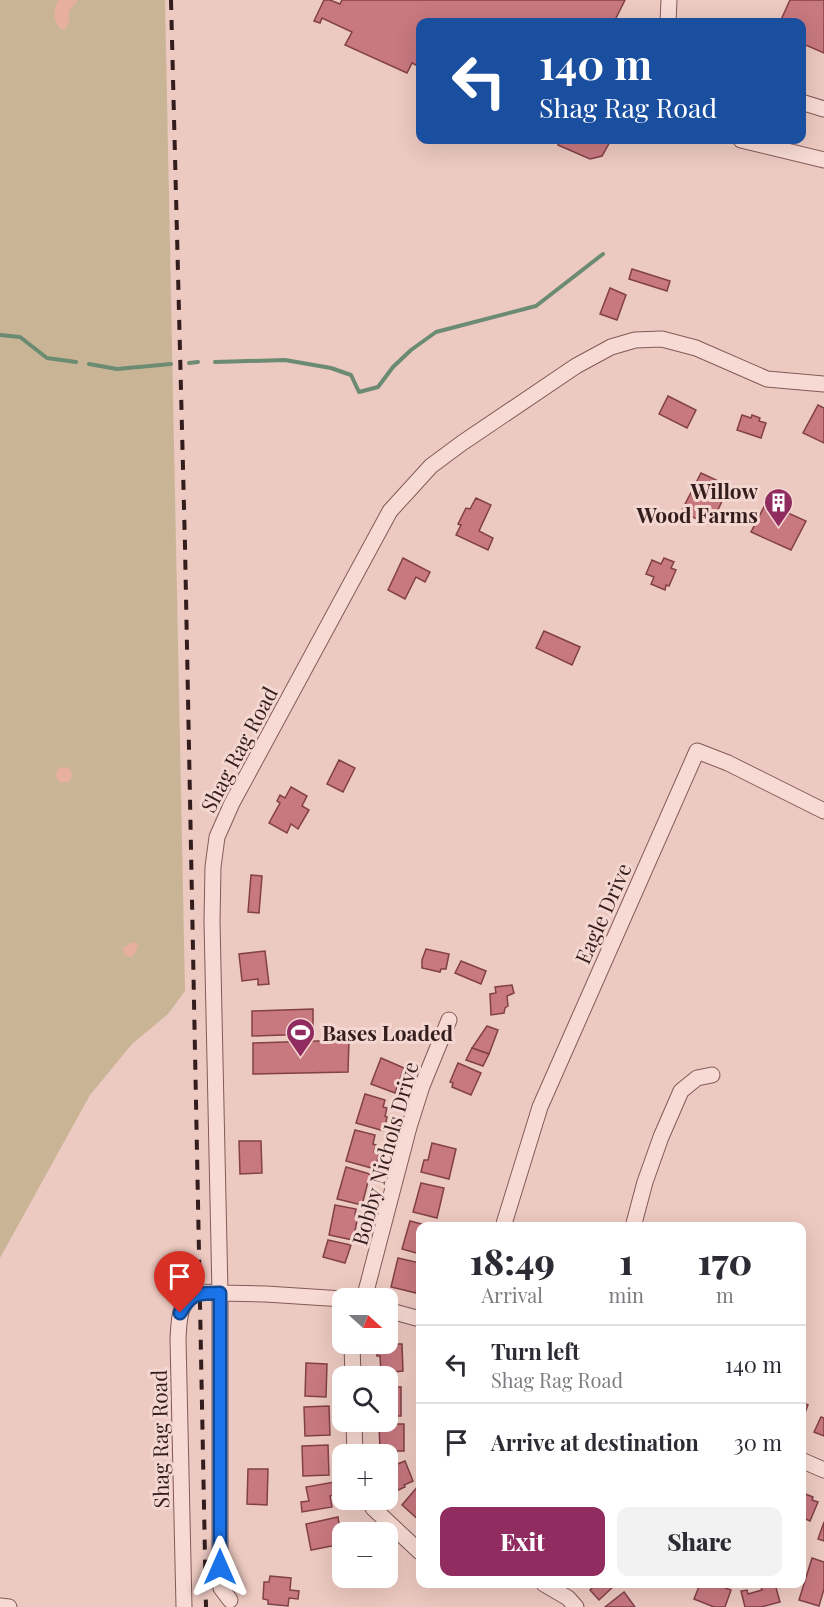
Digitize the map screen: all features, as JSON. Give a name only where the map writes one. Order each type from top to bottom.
[{"type":"street","points":[[668,18],[669,0]]},
{"type":"street","points":[[806,104],[824,109]]},
{"type":"street","points":[[758,144],[824,160]]},
{"type":"street","name":"Shag Rag Road","points":[[184,1607],[178,1339],[180,1313],[186,1302],[199,1293],[220,1293],[212,921],[213,867],[216,837],[232,803],[390,511],[431,466],[462,443],[576,366],[610,347],[634,340],[662,339],[696,348],[767,379],[824,384]]},
{"type":"street","name":"Eagle Drive","points":[[505,1222],[540,1107],[697,751],[728,763],[824,811]]},
{"type":"street","name":"Bobby Nichols Drive","points":[[367,1288],[409,1126],[422,1086],[449,1020]]},
{"type":"street","points":[[635,1222],[658,1146],[681,1091],[696,1078],[712,1075]]},
{"type":"street","points":[[230,1600],[221,1588],[220,1567],[220,1293],[332,1298]]},
{"type":"street","points":[[398,1313],[416,1318]]},
{"type":"street","points":[[806,1462],[824,1470]]},
{"type":"street","points":[[375,1510],[416,1548]]},
{"type":"street","points":[[551,1588],[568,1598],[576,1607]]},
{"type":"street","points":[[0,1606],[9,1607]]},
{"type":"shaded area","points":[[0,0],[165,0],[185,991],[168,1014],[132,1044],[90,1095],[0,1258]]},
{"type":"sand","points":[[59,0],[78,0],[69,11],[69,22],[62,30],[54,16]]},
{"type":"sand","points":[[64,767],[72,775],[64,783],[56,775]]},
{"type":"sand","points":[[133,942],[138,944],[136,952],[131,957],[124,955],[123,948]]},
{"type":"building","points":[[324,0],[340,4],[342,0],[625,0],[616,18],[416,18],[416,65],[412,63],[407,73],[345,45],[352,32],[322,18],[320,23],[314,21]]},
{"type":"building","points":[[790,0],[824,0],[824,53],[806,45],[806,18],[782,18]]},
{"type":"building","points":[[609,144],[602,156],[590,159],[558,145]]},
{"type":"building","points":[[632,269],[670,281],[667,291],[629,279]]},
{"type":"building","points":[[610,288],[626,295],[617,320],[600,314]]},
{"type":"building","points":[[668,396],[696,410],[687,428],[659,414]]},
{"type":"building","points":[[818,405],[824,408],[824,443],[803,433]]},
{"type":"building","points":[[742,415],[751,418],[752,415],[766,423],[761,438],[737,430]]},
{"type":"building","points":[[701,473],[729,486],[711,525],[681,512]]},
{"type":"building","points":[[476,498],[491,505],[479,531],[493,538],[488,550],[456,535],[461,525],[458,524],[466,508],[470,509]]},
{"type":"building","name":"Willow Wood Farms","points":[[766,503],[806,521],[791,550],[751,532]]},
{"type":"building","points":[[403,558],[430,572],[425,582],[416,577],[405,599],[388,590]]},
{"type":"building","points":[[664,558],[674,562],[671,568],[676,570],[665,590],[651,584],[654,577],[646,574],[652,560],[661,564]]},
{"type":"building","points":[[544,631],[580,647],[572,665],[536,648]]},
{"type":"building","points":[[339,760],[355,768],[343,792],[327,784]]},
{"type":"building","points":[[291,787],[307,796],[302,806],[309,810],[298,829],[291,824],[287,833],[269,823],[280,803],[277,801],[280,795],[285,798]]},
{"type":"building","points":[[251,875],[262,876],[259,913],[248,912]]},
{"type":"building","points":[[426,949],[449,954],[446,969],[441,969],[440,972],[422,968]]},
{"type":"building","points":[[265,951],[269,984],[258,985],[258,979],[242,981],[239,954]]},
{"type":"building","points":[[461,961],[486,971],[481,984],[455,973]]},
{"type":"building","points":[[512,985],[514,993],[507,996],[508,1006],[504,1013],[491,1015],[490,994],[496,993],[495,987]]},
{"type":"building","name":"Bases Loaded","points":[[313,1009],[313,1034],[252,1036],[252,1011]]},
{"type":"building","points":[[487,1026],[498,1030],[489,1054],[472,1048]]},
{"type":"building","name":"Bases Loaded","points":[[349,1040],[348,1072],[253,1074],[253,1043]]},
{"type":"building","points":[[472,1048],[489,1054],[483,1066],[466,1060]]},
{"type":"building","points":[[381,1058],[404,1068],[395,1093],[371,1084]]},
{"type":"building","points":[[458,1063],[481,1073],[471,1095],[452,1087],[453,1083],[450,1082]]},
{"type":"building","points":[[365,1094],[385,1100],[383,1107],[387,1108],[385,1116],[387,1117],[384,1131],[356,1123]]},
{"type":"building","points":[[355,1130],[375,1135],[374,1152],[379,1153],[375,1169],[346,1161]]},
{"type":"building","points":[[239,1141],[261,1141],[262,1173],[240,1174]]},
{"type":"building","points":[[432,1143],[456,1149],[449,1179],[421,1172],[424,1160],[428,1160]]},
{"type":"building","points":[[346,1167],[370,1174],[362,1205],[337,1199]]},
{"type":"building","points":[[421,1183],[444,1188],[437,1218],[413,1212]]},
{"type":"building","points":[[335,1205],[356,1209],[355,1215],[358,1216],[353,1240],[329,1235]]},
{"type":"building","points":[[410,1221],[416,1223],[416,1253],[402,1249]]},
{"type":"building","points":[[328,1240],[351,1245],[345,1263],[323,1257]]},
{"type":"building","points":[[398,1258],[416,1262],[416,1293],[391,1287]]},
{"type":"building","points":[[398,1344],[402,1344],[403,1371],[398,1371],[398,1366],[381,1366],[380,1356],[377,1354],[398,1354]]},
{"type":"building","points":[[306,1363],[327,1364],[326,1397],[305,1396]]},
{"type":"building","points":[[398,1387],[401,1387],[401,1416],[398,1416]]},
{"type":"building","points":[[329,1406],[330,1435],[305,1436],[304,1407]]},
{"type":"building","points":[[821,1417],[824,1418],[824,1436],[814,1432]]},
{"type":"building","points":[[398,1424],[404,1424],[404,1451],[398,1451],[398,1444],[380,1444],[379,1432],[398,1432]]},
{"type":"building","points":[[328,1445],[329,1475],[303,1476],[302,1446]]},
{"type":"building","points":[[405,1461],[413,1481],[398,1490],[398,1464]]},
{"type":"building","points":[[248,1469],[268,1469],[267,1505],[247,1504]]},
{"type":"building","points":[[332,1482],[332,1495],[330,1496],[332,1507],[302,1512],[301,1502],[309,1501],[306,1487]]},
{"type":"building","points":[[416,1489],[416,1517],[402,1505]]},
{"type":"building","points":[[806,1494],[818,1502],[810,1521],[806,1519]]},
{"type":"building","points":[[338,1517],[339,1522],[332,1522],[332,1546],[311,1550],[306,1524]]},
{"type":"building","points":[[824,1522],[824,1541],[818,1539]]},
{"type":"building","points":[[812,1558],[824,1562],[824,1589],[819,1606],[799,1600],[803,1588],[806,1588],[806,1577]]},
{"type":"building","points":[[270,1576],[291,1578],[290,1590],[299,1591],[298,1599],[289,1598],[288,1606],[268,1604],[268,1600],[263,1599],[264,1582],[269,1582]]},
{"type":"building","points":[[592,1588],[612,1588],[599,1600],[590,1590]]},
{"type":"building","points":[[698,1588],[731,1590],[725,1607],[714,1607],[694,1599]]},
{"type":"building","points":[[761,1588],[776,1588],[780,1602],[761,1607],[745,1607],[741,1591],[747,1590],[748,1594],[762,1590]]},
{"type":"building","points":[[624,1592],[635,1607],[605,1607]]},
{"type":"waterway","points":[[215,362],[285,360],[331,368],[351,375],[359,392],[378,387],[393,367],[411,350],[436,332],[536,306],[603,254]]},
{"type":"waterway","points":[[0,335],[20,337],[47,358],[76,362]]},
{"type":"waterway","points":[[189,363],[198,362]]},
{"type":"waterway","points":[[89,364],[117,369],[171,364]]},
{"type":"railway","points":[[171,0],[185,546],[206,1607]]},
{"type":"place","name":"Willow Wood Farms","points":[[779,528]]},
{"type":"place","name":"Bases Loaded","points":[[301,1058]]},
{"type":"route","points":[[180,1313],[186,1302],[199,1293],[220,1293],[220,1567]]}]
